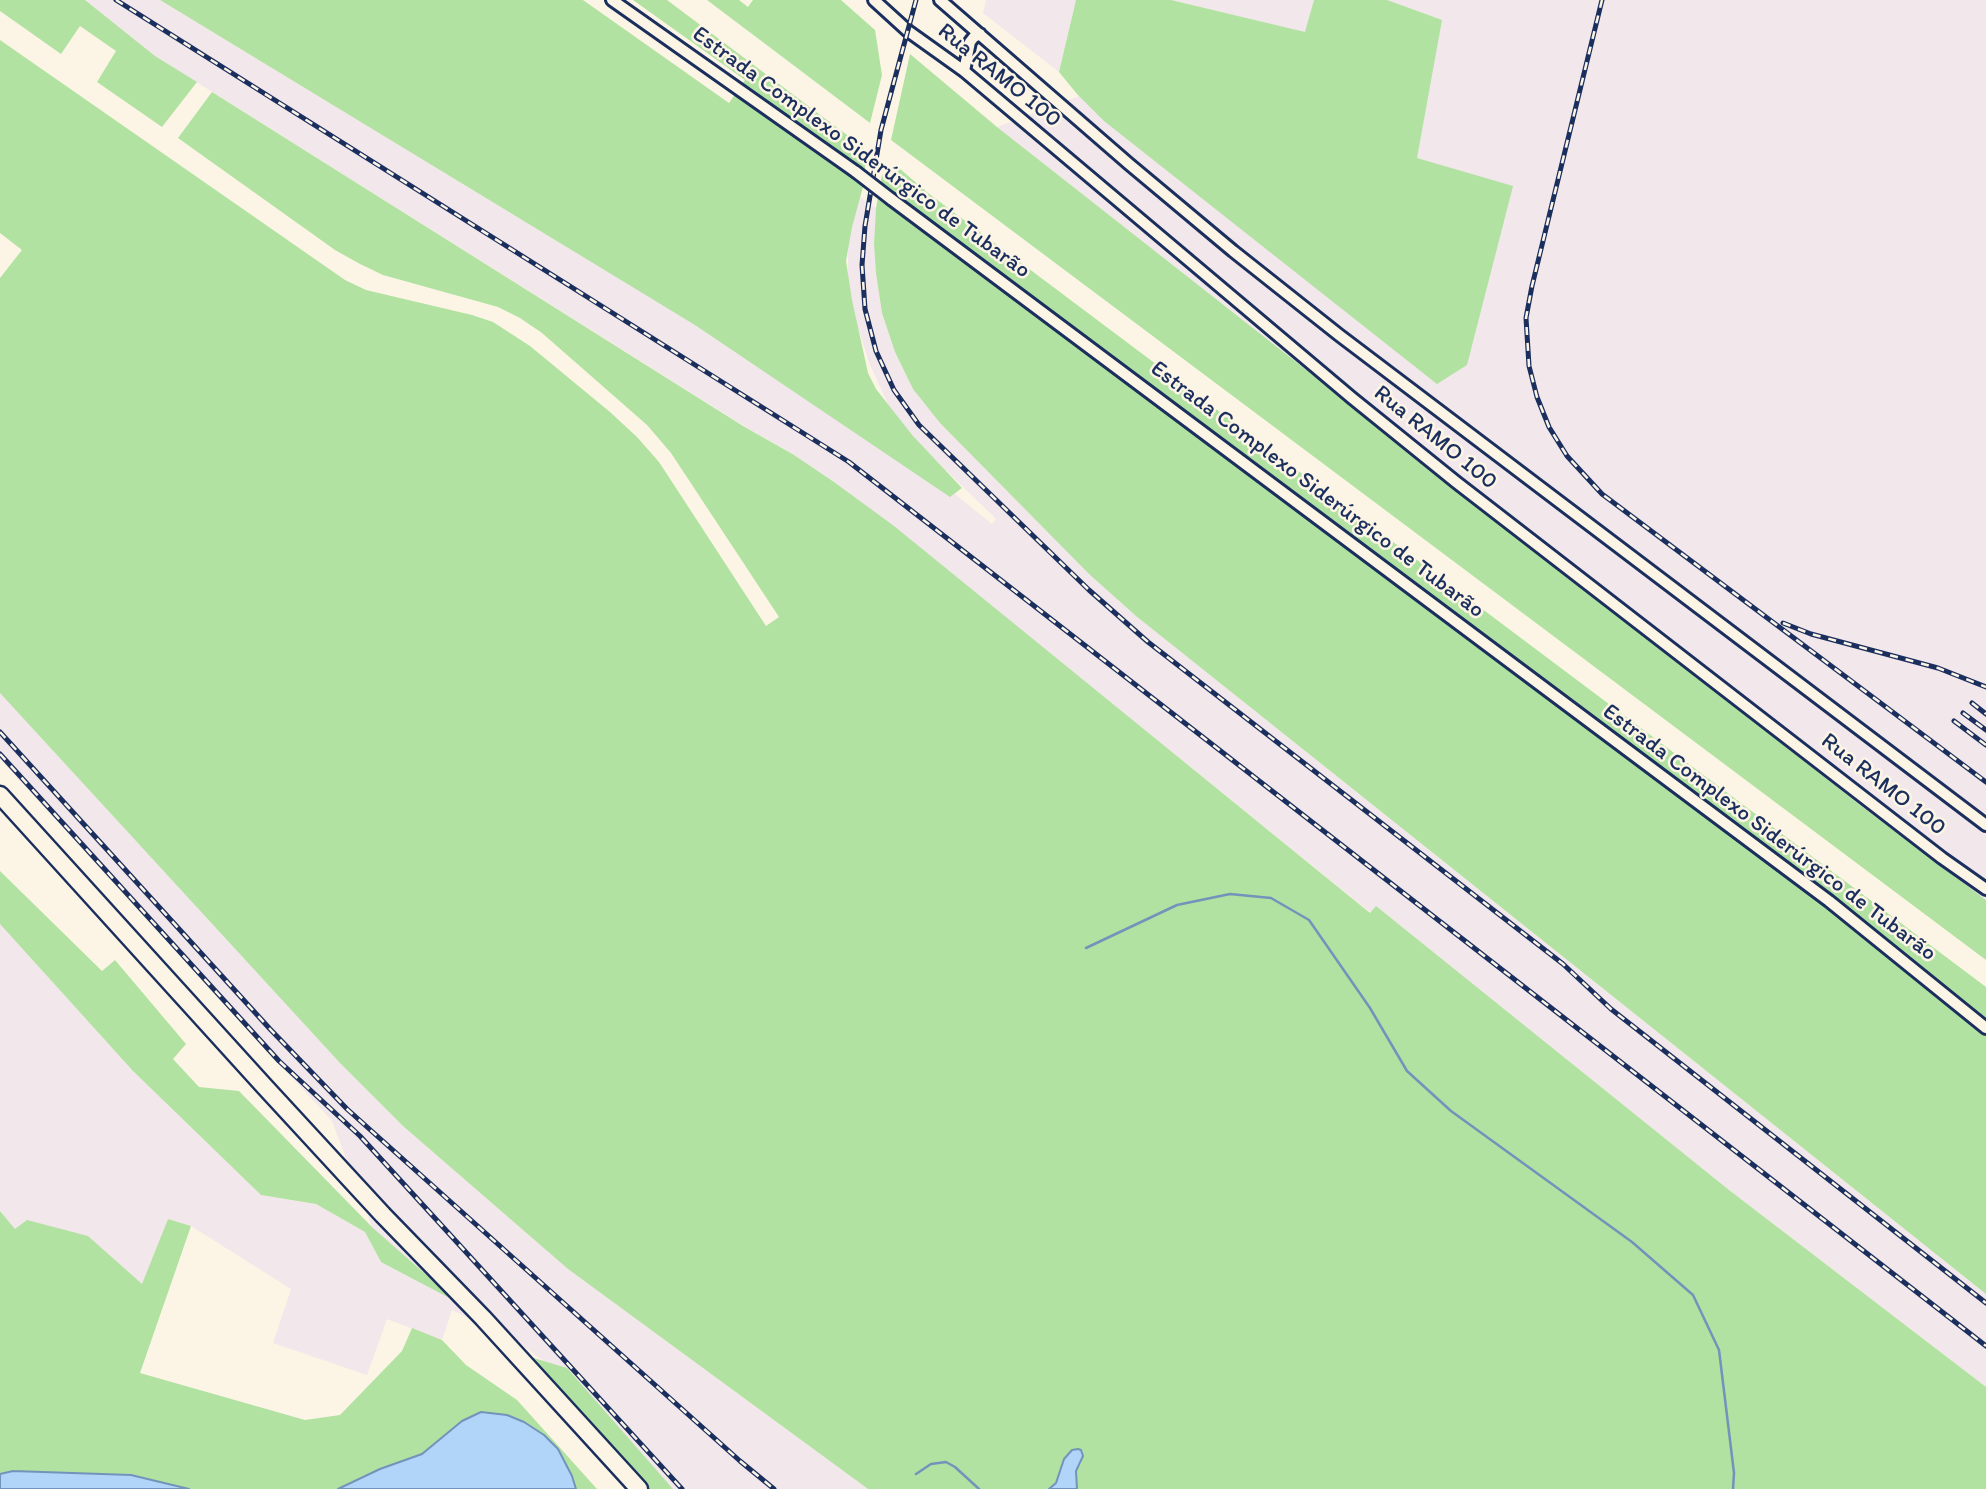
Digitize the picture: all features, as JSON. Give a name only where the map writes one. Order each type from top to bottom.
[{"type":"street","name":"Estrada Complexo Siderúrgico de Tubarão","points":[[612,0],[856,172],[1829,901],[1986,1028]]},
{"type":"street","name":"Rua RAMO 100","points":[[874,0],[908,31],[964,71],[1352,398],[1456,482],[1942,858],[1986,889]]},
{"type":"street","name":"Rua RAMO 100","points":[[940,0],[1160,190],[1339,335],[1986,825]]},
{"type":"street","points":[[964,71],[970,42],[980,34]]},
{"type":"street","points":[[0,795],[383,1216],[483,1318],[639,1489]]},
{"type":"shaded area","points":[[85,0],[160,0],[608,272],[817,392],[929,473],[992,524],[996,519],[916,441],[888,404],[870,365],[855,319],[848,278],[848,236],[853,193],[876,208],[874,244],[882,313],[895,352],[913,389],[940,423],[1089,574],[1136,616],[1986,1294],[1986,1387],[1729,1190],[1377,907],[1371,913],[894,527],[834,482],[155,56]]},
{"type":"shaded area","points":[[986,0],[1076,0],[1059,72],[983,13]]},
{"type":"shaded area","points":[[1171,0],[1314,0],[1306,33]]},
{"type":"shaded area","points":[[1334,0],[1986,0],[1986,900],[1860,805],[997,127],[1268,25],[1307,35]]},
{"type":"shaded area","points":[[0,693],[340,1063],[403,1126],[568,1269],[868,1489],[664,1489],[550,1366],[521,1344],[452,1310],[442,1340],[387,1319],[367,1375],[273,1343],[291,1289],[191,1226],[168,1219],[142,1285],[88,1236],[15,1229],[0,1211],[0,924],[133,1071],[261,1195],[316,1204],[365,1232],[381,1262],[386,1264],[332,1121],[0,759]]},
{"type":"green space","points":[[0,0],[85,0],[155,56],[197,82],[162,127],[97,82],[116,51],[80,26],[61,54],[0,11]]},
{"type":"green space","points":[[160,0],[583,0],[729,103],[745,80],[633,0],[667,0],[863,147],[866,176],[846,261],[868,373],[876,389],[913,436],[962,488],[950,497],[695,325]]},
{"type":"green space","points":[[707,0],[739,0],[748,7],[753,0],[841,0],[875,30],[882,75],[870,123]]},
{"type":"green space","points":[[1076,0],[1171,0],[1305,32],[1314,0],[1387,0],[1442,20],[1417,158],[1513,186],[1467,365],[1437,384],[1104,121],[1059,72]]},
{"type":"green space","points":[[0,40],[345,280],[366,290],[493,322],[530,346],[610,412],[659,462],[766,626],[779,617],[671,453],[647,425],[542,333],[498,307],[383,275],[360,264],[335,250],[178,138],[212,92],[834,482],[894,526],[1370,913],[1376,906],[1729,1190],[1986,1387],[1986,1489],[1077,1489],[1076,1471],[1081,1463],[1060,1469],[1056,1483],[1049,1489],[868,1489],[568,1269],[403,1126],[340,1063],[0,693],[0,278],[22,250],[0,233]]},
{"type":"green space","points":[[910,54],[997,127],[1860,805],[1986,900],[1986,960],[891,140]]},
{"type":"green space","points":[[899,168],[928,193],[1986,987],[1986,1294],[1136,616],[1089,574],[940,423],[913,389],[895,352],[882,313],[874,244],[876,208],[882,175]]},
{"type":"green space","points":[[0,871],[102,971],[115,960],[186,1044],[173,1059],[199,1087],[239,1091],[373,1228],[457,1302],[381,1262],[365,1232],[316,1204],[261,1195],[133,1071],[0,924]]},
{"type":"green space","points":[[0,1211],[15,1229],[27,1220],[88,1236],[142,1284],[168,1219],[191,1226],[140,1373],[305,1420],[340,1415],[402,1351],[412,1328],[442,1340],[466,1365],[517,1400],[597,1489],[576,1489],[481,1412],[462,1421],[422,1454],[380,1469],[338,1489],[189,1489],[131,1475],[13,1471],[0,1474]]},
{"type":"green space","points":[[527,1356],[567,1368],[673,1489],[644,1489]]},
{"type":"water","points":[[481,1412],[507,1415],[544,1435],[558,1449],[576,1489],[338,1489],[380,1469],[422,1454],[462,1421]]},
{"type":"water","points":[[1078,1449],[1083,1456],[1076,1471],[1077,1489],[1049,1489],[1056,1483],[1064,1459],[1072,1450]]},
{"type":"water","points":[[13,1471],[131,1475],[189,1489],[0,1489],[0,1474]]},
{"type":"waterway","points":[[1086,948],[1177,905],[1230,894],[1271,898],[1309,920],[1370,1008],[1407,1071],[1451,1111],[1632,1242],[1693,1295],[1719,1350],[1734,1473],[1733,1489]]},
{"type":"waterway","points":[[916,1474],[931,1464],[946,1462],[979,1489]]},
{"type":"railway","points":[[116,0],[849,462],[1986,1346]]},
{"type":"railway","points":[[916,0],[881,130],[865,226],[862,265],[865,309],[876,351],[894,390],[919,425],[1089,590],[1148,642],[1563,964],[1611,1009],[1986,1303]]},
{"type":"railway","points":[[1602,0],[1526,318],[1529,366],[1549,427],[1567,456],[1602,494],[1986,782]]},
{"type":"railway","points":[[1783,623],[1811,634],[1938,668],[1986,687]]},
{"type":"railway","points":[[1972,703],[1986,714]]},
{"type":"railway","points":[[1963,713],[1986,730]]},
{"type":"railway","points":[[1954,721],[1986,745]]},
{"type":"railway","points":[[0,732],[270,1029],[347,1109],[774,1489]]},
{"type":"railway","points":[[0,754],[279,1061],[360,1136],[682,1489]]}]
